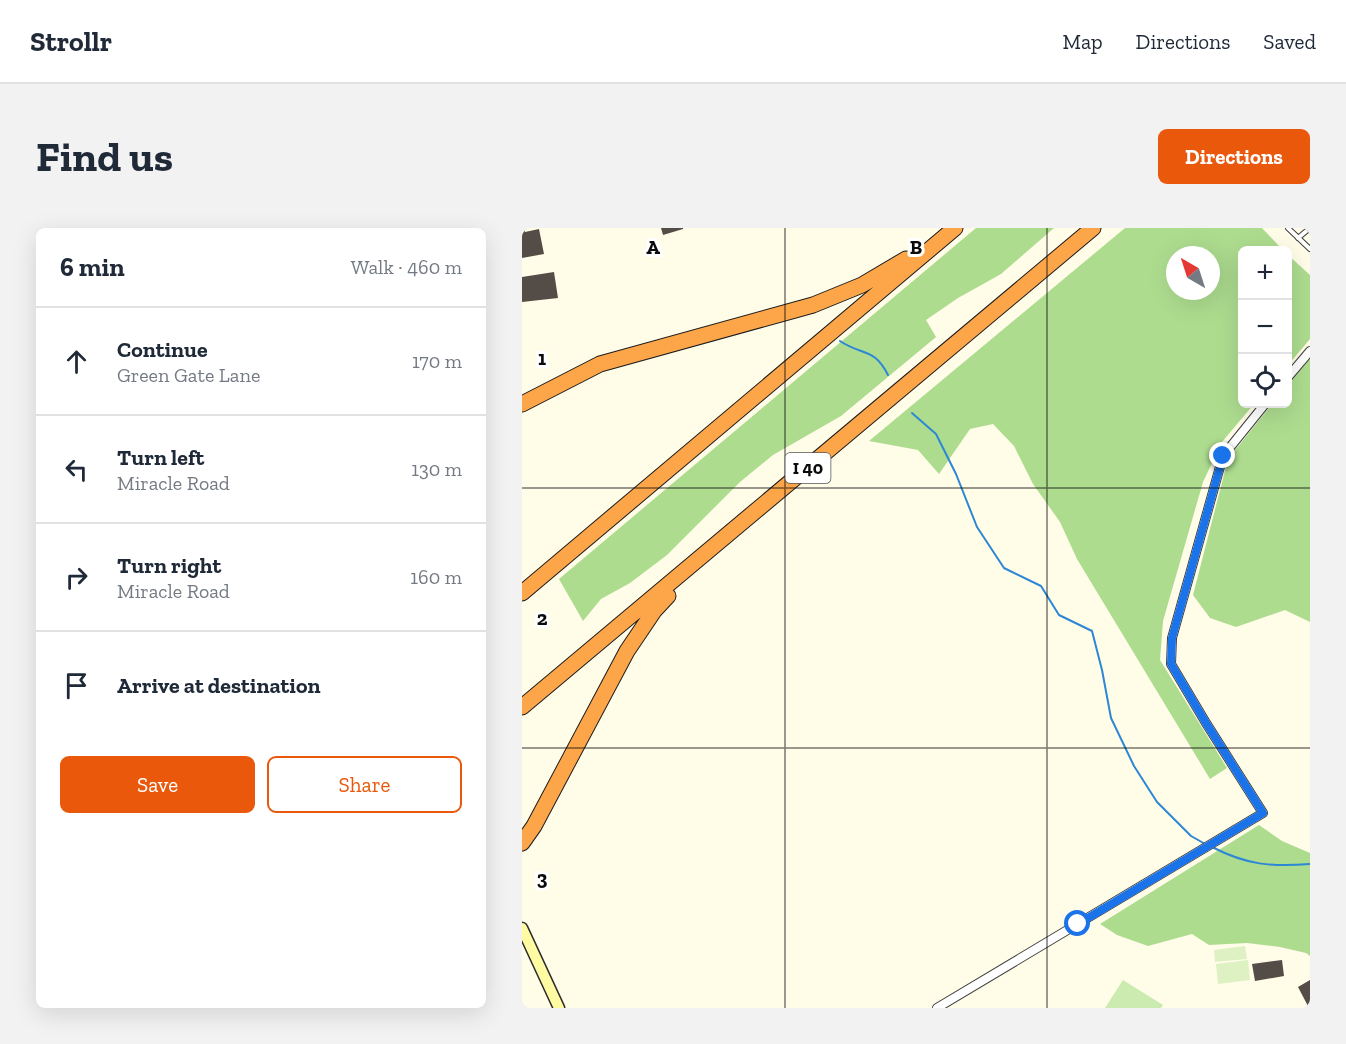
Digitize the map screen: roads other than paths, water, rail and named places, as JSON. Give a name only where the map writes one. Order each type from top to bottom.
[{"type":"highway","name":"I 40","points":[[522,707],[1093,228]]},
{"type":"highway","points":[[522,404],[600,364],[813,304],[862,285],[951,231]]},
{"type":"highway","points":[[522,593],[951,231]]},
{"type":"highway","points":[[522,843],[534,826],[633,643],[654,611],[719,542]]},
{"type":"main road","points":[[522,928],[526,945],[558,1008]]},
{"type":"street","points":[[1292,371],[1310,351]]},
{"type":"street","points":[[937,1008],[1263,813],[1171,664],[1172,638],[1223,456],[1262,408]]},
{"type":"lane","points":[[1288,228],[1310,249]]},
{"type":"lane","points":[[1298,238],[1310,228]]},
{"type":"waterway","points":[[840,341],[878,360],[888,375]]},
{"type":"waterway","points":[[912,413],[936,434],[956,474],[977,527],[1004,568],[1041,586],[1059,615],[1092,631],[1111,718],[1134,766],[1157,802],[1191,836],[1207,845]]},
{"type":"waterway","points":[[1212,847],[1248,861],[1283,865],[1310,864]]}]
